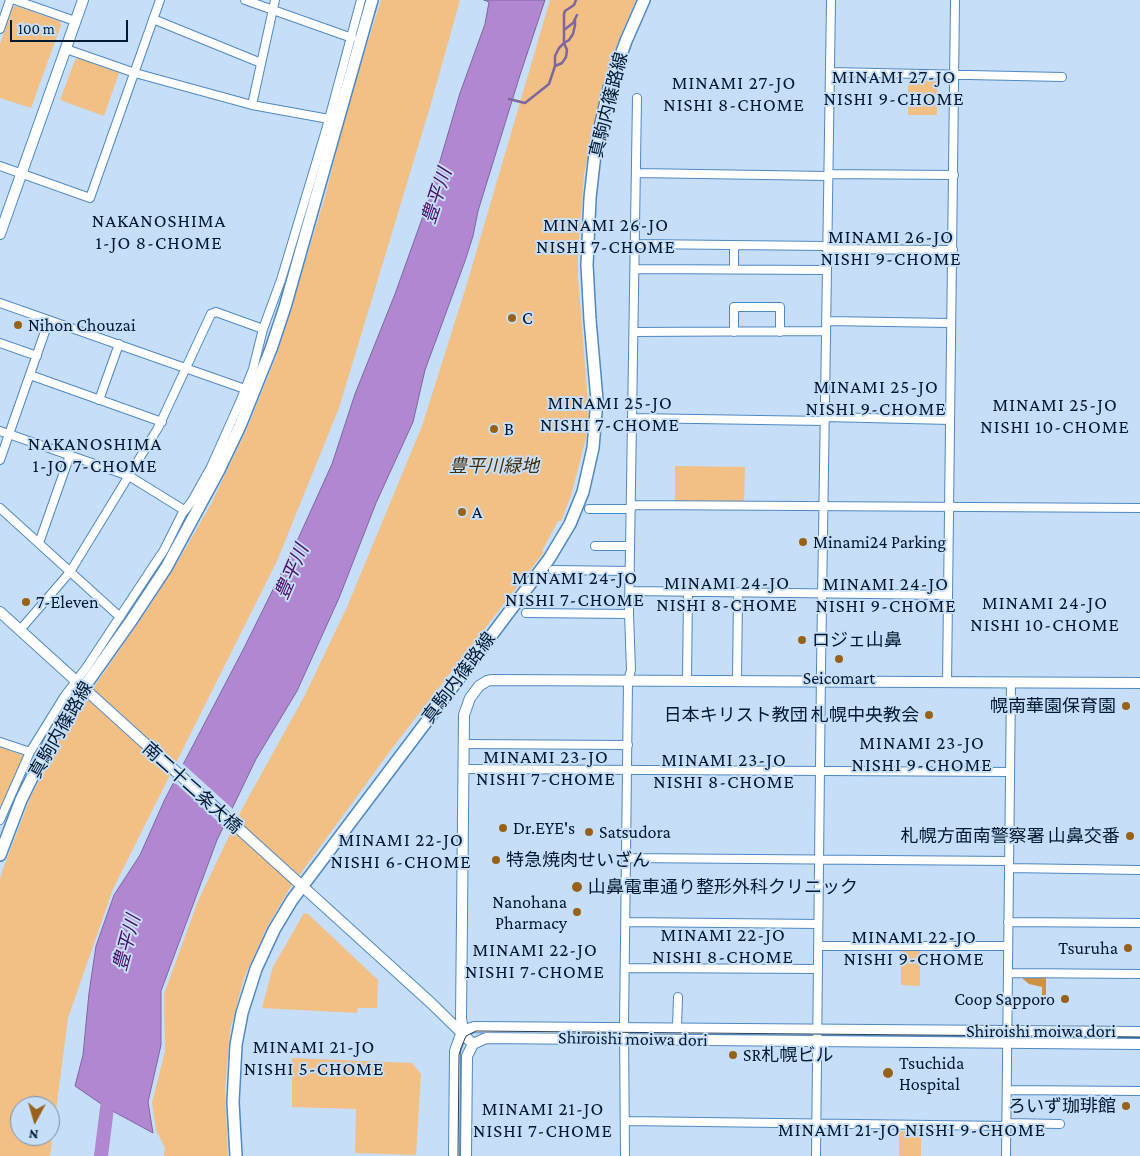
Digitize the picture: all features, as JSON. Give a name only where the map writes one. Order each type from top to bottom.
[{"type":"main road","points":[[0,234],[83,0]]},
{"type":"main road","name":"真駒内篠路線","points":[[0,854],[21,800],[43,753],[75,700],[145,600],[184,537],[218,472],[252,398],[271,349],[290,289],[372,0]]},
{"type":"main road","name":"真駒内篠路線","points":[[236,1156],[233,1072],[242,1013],[256,969],[274,930],[299,884],[549,559],[570,524],[583,492],[593,448],[597,400],[587,265],[590,198],[596,145],[609,88],[626,41],[644,0]]},
{"type":"main road","points":[[0,612],[83,688]]},
{"type":"main road","points":[[454,1156],[455,1051],[456,1044],[463,1033],[461,1018],[464,715],[467,704],[474,692],[487,681],[1140,684]]},
{"type":"main road","name":"南二十二条大橋","points":[[83,688],[299,884]]},
{"type":"main road","points":[[299,884],[473,1044],[468,1052],[467,1060],[466,1156]]},
{"type":"main road","name":"Shiroishi moiwa dori","points":[[463,1033],[474,1026],[1140,1032]]},
{"type":"main road","name":"Shiroishi moiwa dori","points":[[473,1044],[479,1040],[494,1037],[1140,1044]]},
{"type":"street","points":[[0,28],[10,0]]},
{"type":"street","points":[[15,0],[75,21]]},
{"type":"street","points":[[0,166],[90,198],[160,0]]},
{"type":"street","points":[[245,0],[352,38]]},
{"type":"street","points":[[252,105],[275,0]]},
{"type":"street","points":[[0,820],[2,809],[30,752],[64,697],[83,688],[120,617],[164,550],[184,510],[192,501],[211,467],[253,369],[263,329],[281,280],[329,119],[362,0]]},
{"type":"street","points":[[816,1156],[824,419],[831,0]]},
{"type":"street","points":[[947,683],[956,0]]},
{"type":"street","points":[[154,19],[261,63]]},
{"type":"street","points":[[66,49],[135,73],[252,105],[329,119]]},
{"type":"street","points":[[830,72],[1062,77]]},
{"type":"street","points":[[625,1156],[624,1027],[628,681],[631,670],[629,614],[635,332],[637,98]]},
{"type":"street","points":[[636,173],[954,175]]},
{"type":"street","points":[[636,244],[952,250]]},
{"type":"street","points":[[734,245],[734,269]]},
{"type":"street","points":[[635,269],[827,270]]},
{"type":"street","points":[[0,303],[245,389]]},
{"type":"street","points":[[734,332],[734,307],[780,307],[780,332]]},
{"type":"street","points":[[20,630],[70,572],[162,422],[213,312],[263,329]]},
{"type":"street","points":[[0,460],[49,320]]},
{"type":"street","points":[[826,321],[952,323]]},
{"type":"street","points":[[635,332],[826,332]]},
{"type":"street","points":[[0,342],[37,356]]},
{"type":"street","points":[[99,400],[119,344]]},
{"type":"street","points":[[30,375],[162,422]]},
{"type":"street","points":[[632,418],[950,420]]},
{"type":"street","points":[[0,431],[129,476],[184,510]]},
{"type":"street","points":[[39,543],[70,455]]},
{"type":"street","points":[[589,509],[631,507],[949,506],[1140,508]]},
{"type":"street","points":[[0,508],[120,617]]},
{"type":"street","points":[[595,546],[630,546]]},
{"type":"street","points":[[553,570],[630,571]]},
{"type":"street","points":[[630,591],[948,595]]},
{"type":"street","points":[[687,681],[688,593]]},
{"type":"street","points":[[737,682],[738,593]]},
{"type":"street","points":[[526,613],[629,614]]},
{"type":"street","points":[[1006,1156],[1011,683]]},
{"type":"street","points":[[0,742],[30,752]]},
{"type":"street","points":[[464,744],[628,745]]},
{"type":"street","points":[[464,769],[1010,772]]},
{"type":"street","points":[[626,858],[819,858],[1140,870]]},
{"type":"street","points":[[626,922],[818,924]]},
{"type":"street","points":[[1008,922],[1140,923]]},
{"type":"street","points":[[818,946],[1008,946]]},
{"type":"street","points":[[626,968],[818,969]]},
{"type":"street","points":[[1008,973],[1140,974]]},
{"type":"street","points":[[677,1027],[678,997]]},
{"type":"street","points":[[1007,1090],[1140,1090]]},
{"type":"street","points":[[626,1122],[1060,1124]]},
{"type":"green space","points":[[381,0],[460,0],[430,107],[339,408],[277,561],[113,889],[68,1018],[58,1096],[10,1096],[10,1146],[51,1146],[50,1156],[0,1156],[0,879],[3,869],[31,796],[60,739],[180,558],[211,504],[246,431],[276,357],[325,197],[348,105]]},
{"type":"green space","name":"豊平川緑地","points":[[550,0],[636,0],[615,49],[597,112],[584,175],[578,276],[589,417],[586,438],[571,496],[561,521],[558,521],[542,551],[544,552],[393,747],[290,888],[267,927],[244,978],[230,1030],[225,1089],[228,1156],[164,1156],[165,1148],[156,1130],[152,1103],[165,1051],[164,994],[198,901],[242,809],[305,695],[347,607],[422,426],[466,287]]},
{"type":"green space","points":[[16,6],[60,21],[61,25],[31,108],[0,98],[0,44],[13,7]]},
{"type":"green space","points":[[78,58],[119,73],[104,116],[60,100],[75,60]]},
{"type":"green space","points":[[908,81],[937,81],[937,96],[908,96]]},
{"type":"green space","points":[[908,100],[937,101],[937,115],[908,115]]},
{"type":"green space","points":[[675,466],[745,467],[744,501],[675,501]]},
{"type":"green space","points":[[0,747],[23,757],[3,804],[0,806]]},
{"type":"green space","points":[[304,913],[308,914],[378,980],[377,1008],[358,1008],[357,1013],[262,1008],[273,967]]},
{"type":"green space","points":[[901,950],[920,950],[920,986],[901,985]]},
{"type":"green space","points":[[292,1058],[412,1063],[421,1074],[416,1155],[355,1153],[356,1109],[292,1107]]},
{"type":"green space","points":[[899,1131],[921,1132],[921,1156],[899,1156]]},
{"type":"shaded area","points":[[1023,976],[1046,976],[1046,1000],[1042,1000],[1042,987],[1029,984],[1023,979]]},
{"type":"water","points":[[484,0],[545,0],[478,211],[465,261],[425,370],[413,422],[376,503],[339,598],[297,691],[256,759],[217,840],[161,991],[161,1045],[148,1102],[153,1133],[107,1108],[75,1086],[83,1055],[96,946],[114,895],[140,855],[165,799],[244,648],[298,539],[332,464],[355,394],[395,294],[427,205],[460,93],[485,24],[489,2]]},
{"type":"pier","points":[[181,762],[234,810],[225,828],[172,780]]},
{"type":"waterway","points":[[509,99],[525,103],[549,84],[555,66],[555,56],[564,43],[564,14],[565,11],[574,5],[576,0]]},
{"type":"waterway","points":[[564,30],[573,23],[577,15]]},
{"type":"waterway","points":[[555,66],[562,63],[566,57],[567,50],[564,43],[573,34],[575,19]]},
{"type":"waterway","name":"豊平川","points":[[101,1156],[111,1089]]},
{"type":"tram line","points":[[458,1156],[459,1055],[466,1036],[476,1031],[1140,1037]]},
{"type":"place","name":"C","points":[[512,318]]},
{"type":"place","name":"Nihon Chouzai","points":[[18,325]]},
{"type":"place","name":"B","points":[[494,429]]},
{"type":"place","name":"A","points":[[462,512]]},
{"type":"place","name":"Minami24 Parking","points":[[803,542]]},
{"type":"place","name":"7-Eleven","points":[[26,602]]},
{"type":"place","name":"ロジェ山鼻","points":[[802,640]]},
{"type":"place","name":"Seicomart","points":[[839,659]]},
{"type":"place","name":"幌南華園保育園","points":[[1126,706]]},
{"type":"place","name":"日本キリスト教団 札幌中央教会","points":[[929,715]]},
{"type":"place","name":"Dr.EYE's","points":[[503,828]]},
{"type":"place","name":"Satsudora","points":[[589,832]]},
{"type":"place","name":"札幌方面南警察署 山鼻交番","points":[[1130,836]]},
{"type":"place","name":"特急焼肉せいざん","points":[[496,860]]},
{"type":"place","name":"山鼻電車通り整形外科クリニック","points":[[577,887]]},
{"type":"place","name":"Nanohana Pharmacy","points":[[577,912]]},
{"type":"place","name":"Tsuruha","points":[[1128,948]]},
{"type":"place","name":"Coop Sapporo","points":[[1065,999]]},
{"type":"place","name":"SR札幌ビル","points":[[733,1055]]},
{"type":"place","name":"Tsuchida Hospital","points":[[888,1073]]},
{"type":"place","name":"ろいず珈琲館","points":[[1126,1106]]},
{"type":"district","name":"MINAMI 27-JO NISHI 9-CHOME","points":[[894,88]]},
{"type":"district","name":"MINAMI 27-JO NISHI 8-CHOME","points":[[734,94]]},
{"type":"district","name":"NAKANOSHIMA 1-JO 8-CHOME","points":[[159,232]]},
{"type":"district","name":"MINAMI 26-JO NISHI 7-CHOME","points":[[606,236]]},
{"type":"district","name":"MINAMI 26-JO NISHI 9-CHOME","points":[[891,248]]},
{"type":"district","name":"MINAMI 25-JO NISHI 9-CHOME","points":[[876,398]]},
{"type":"district","name":"MINAMI 25-JO NISHI 7-CHOME","points":[[610,414]]},
{"type":"district","name":"MINAMI 25-JO NISHI 10-CHOME","points":[[1055,416]]},
{"type":"district","name":"NAKANOSHIMA 1-JO 7-CHOME","points":[[95,455]]},
{"type":"district","name":"MINAMI 24-JO NISHI 7-CHOME","points":[[575,589]]},
{"type":"district","name":"MINAMI 24-JO NISHI 8-CHOME","points":[[727,594]]},
{"type":"district","name":"MINAMI 24-JO NISHI 9-CHOME","points":[[886,595]]},
{"type":"district","name":"MINAMI 24-JO NISHI 10-CHOME","points":[[1045,614]]},
{"type":"district","name":"MINAMI 23-JO NISHI 9-CHOME","points":[[922,754]]},
{"type":"district","name":"MINAMI 23-JO NISHI 7-CHOME","points":[[546,768]]},
{"type":"district","name":"MINAMI 23-JO NISHI 8-CHOME","points":[[724,771]]},
{"type":"district","name":"MINAMI 22-JO NISHI 6-CHOME","points":[[401,851]]},
{"type":"district","name":"MINAMI 22-JO NISHI 8-CHOME","points":[[723,946]]},
{"type":"district","name":"MINAMI 22-JO NISHI 9-CHOME","points":[[914,948]]},
{"type":"district","name":"MINAMI 22-JO NISHI 7-CHOME","points":[[535,961]]},
{"type":"district","name":"MINAMI 21-JO NISHI 5-CHOME","points":[[314,1058]]},
{"type":"district","name":"MINAMI 21-JO NISHI 7-CHOME","points":[[543,1120]]},
{"type":"district","name":"MINAMI 21-JO NISHI 9-CHOME","points":[[912,1130]]}]
